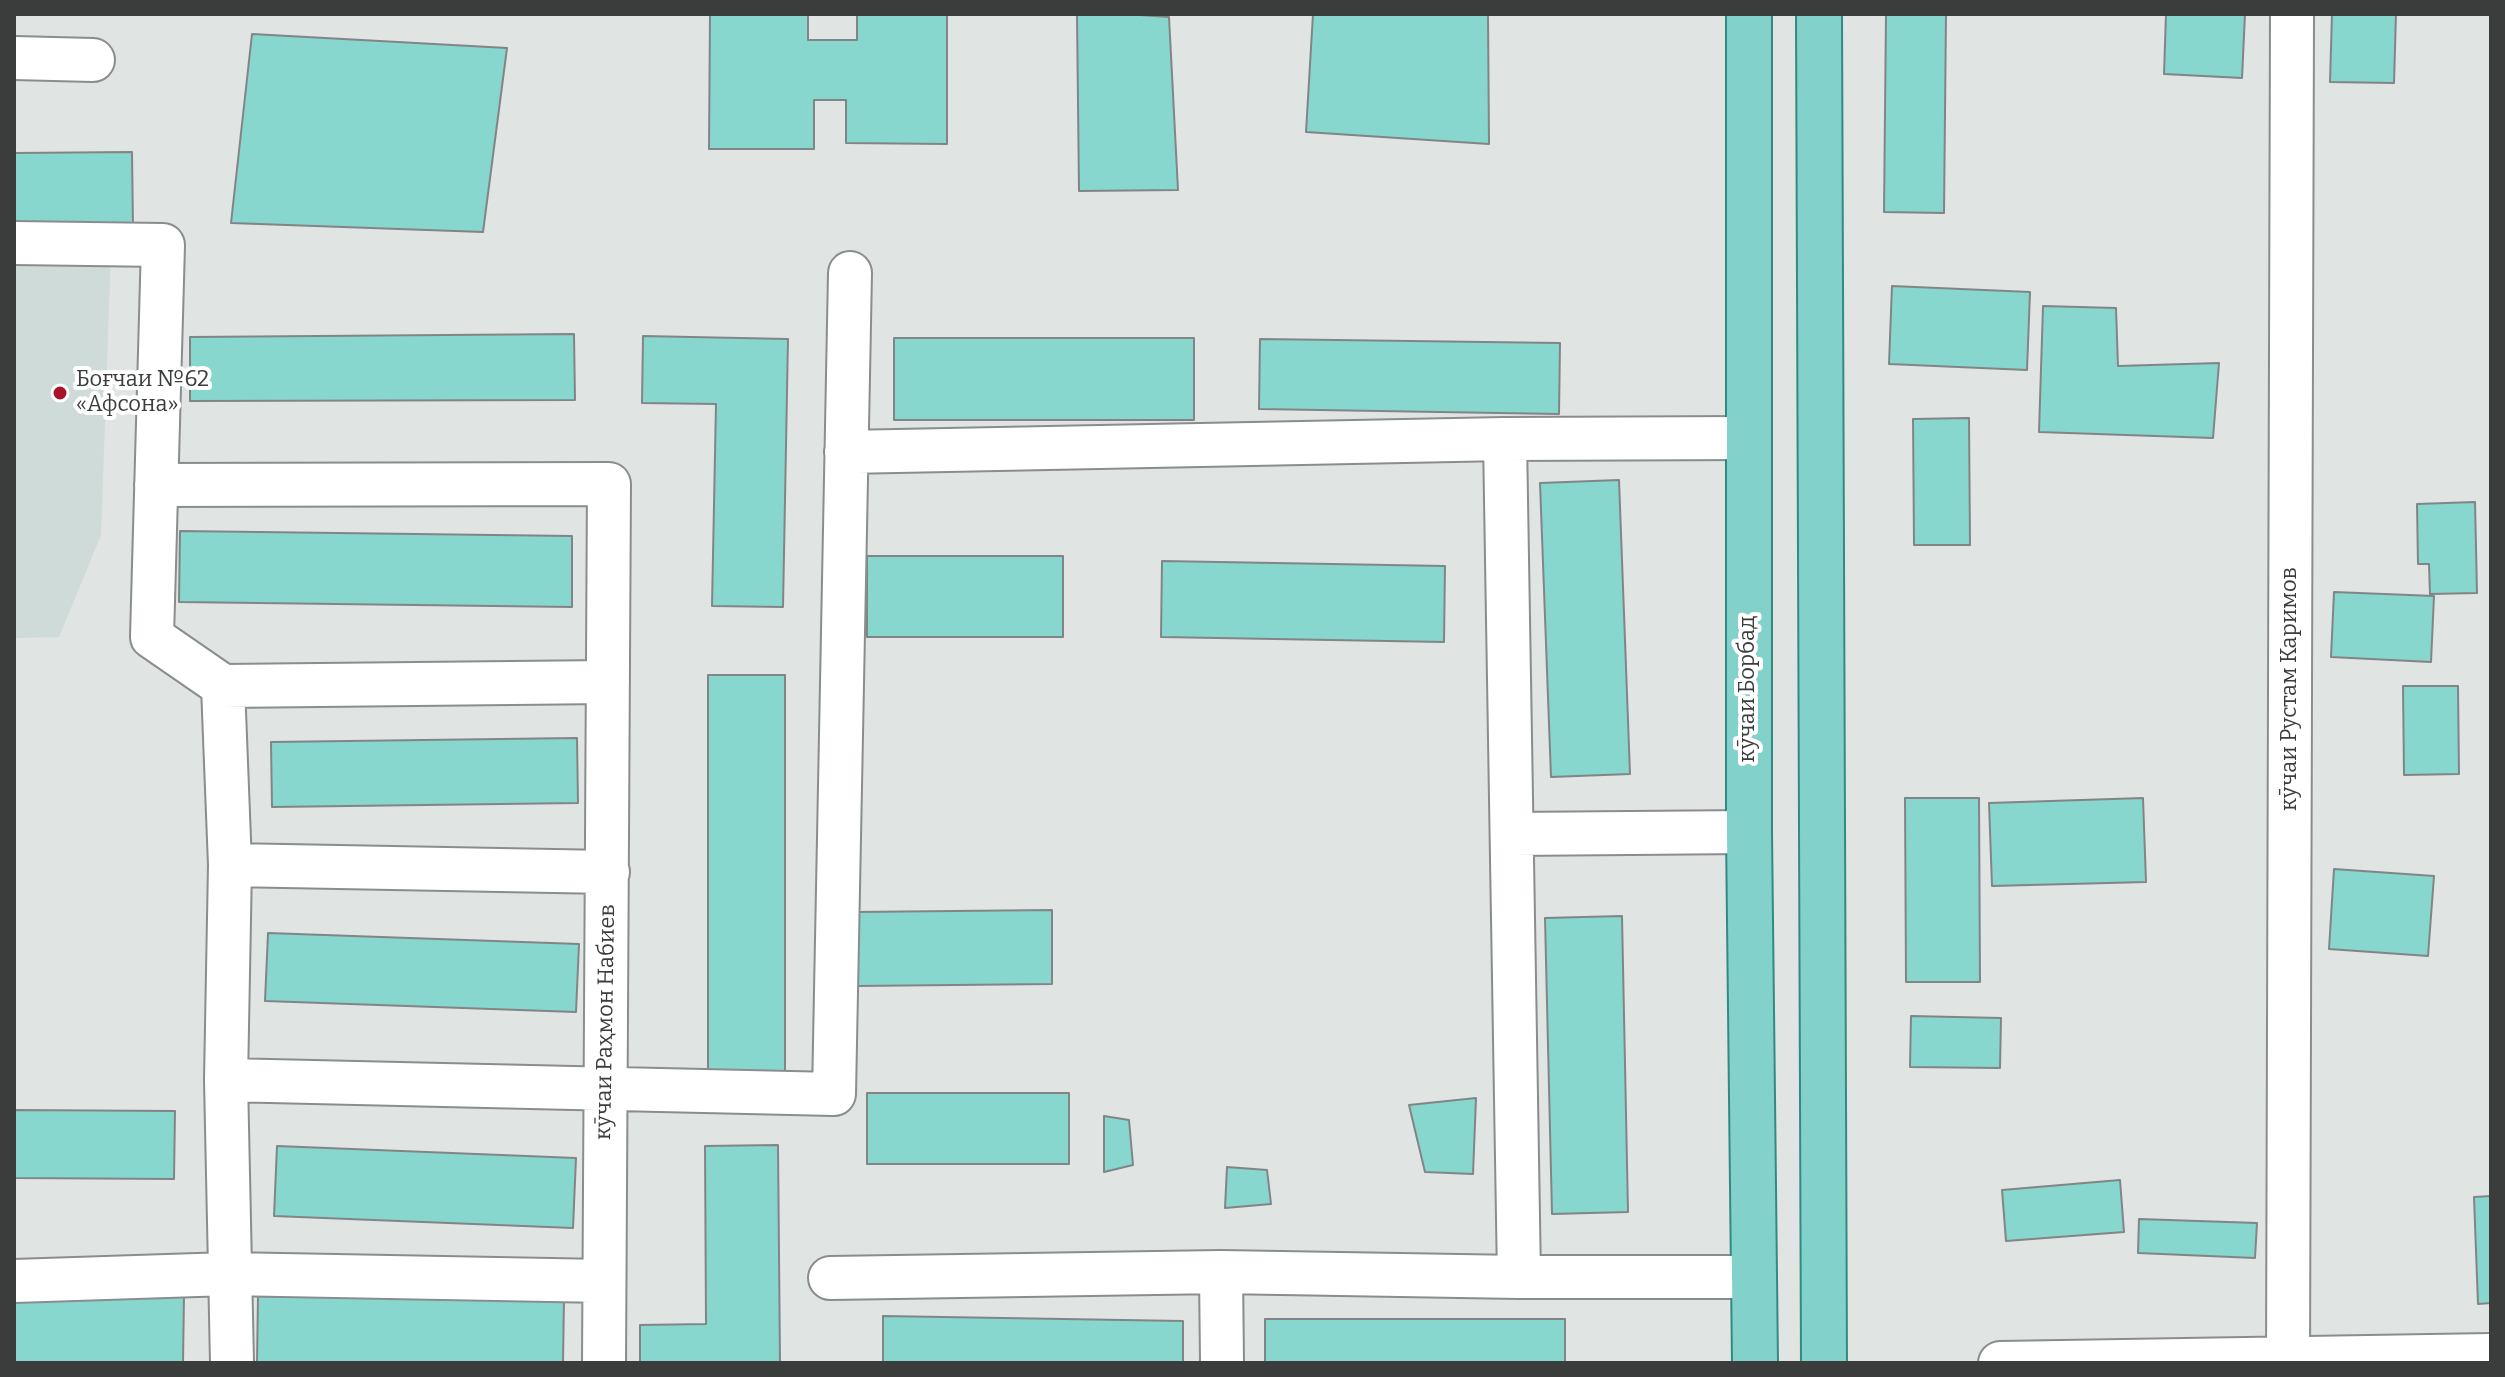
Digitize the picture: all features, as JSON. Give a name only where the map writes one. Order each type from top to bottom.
[{"type":"main road","name":"кӯчаи Борбад","points":[[1749,14],[1747,438],[1755,1363]]},
{"type":"main road","points":[[1819,14],[1824,1363]]},
{"type":"street","name":"кӯчаи Рустам Каримов","points":[[2288,1361],[2292,14]]},
{"type":"street","points":[[14,58],[93,60]]},
{"type":"street","points":[[14,243],[163,245],[152,637],[223,686],[608,682]]},
{"type":"street","points":[[226,1080],[834,1094],[850,273]]},
{"type":"street","points":[[846,452],[1505,439],[1747,438]]},
{"type":"street","points":[[1505,439],[1519,1277]]},
{"type":"street","name":"кӯчаи Раҳмон Набиев","points":[[156,485],[609,484],[604,1363]]},
{"type":"street","points":[[223,686],[230,865],[226,1080],[232,1363]]},
{"type":"street","points":[[1512,834],[1749,832]]},
{"type":"street","points":[[230,865],[608,872]]},
{"type":"street","points":[[830,1278],[1221,1272],[1754,1277]]},
{"type":"street","points":[[1221,1272],[1222,1363]]},
{"type":"street","points":[[14,1281],[228,1274],[604,1281]]},
{"type":"street","points":[[2000,1363],[2288,1361],[2491,1355]]},
{"type":"shaded area","name":"Боғчаи №62 «Афсона»","points":[[111,250],[101,535],[59,637],[14,638],[14,252]]},
{"type":"building","points":[[710,14],[808,14],[808,40],[857,40],[857,14],[947,14],[947,144],[846,143],[846,100],[814,100],[814,149],[709,149]]},
{"type":"building","points":[[1077,14],[1169,17],[1178,190],[1079,191]]},
{"type":"building","points":[[1313,14],[1488,14],[1489,144],[1306,132]]},
{"type":"building","points":[[1886,14],[1946,14],[1944,213],[1884,212]]},
{"type":"building","points":[[2166,14],[2245,14],[2242,78],[2164,74]]},
{"type":"building","points":[[2332,14],[2396,14],[2394,83],[2330,82]]},
{"type":"building","points":[[252,34],[507,48],[483,232],[231,223]]},
{"type":"building","points":[[132,152],[133,228],[14,229],[14,153]]},
{"type":"building","points":[[1892,286],[2030,292],[2027,370],[1889,364]]},
{"type":"building","points":[[2043,306],[2116,308],[2118,366],[2219,363],[2213,438],[2039,432]]},
{"type":"building","points":[[574,334],[575,400],[190,401],[190,337]]},
{"type":"building","points":[[643,336],[788,339],[783,607],[712,606],[716,404],[642,403]]},
{"type":"building","points":[[894,338],[1194,338],[1194,420],[894,420]]},
{"type":"building","points":[[1260,339],[1560,343],[1559,414],[1259,409]]},
{"type":"building","points":[[1969,418],[1970,545],[1914,545],[1913,419]]},
{"type":"building","points":[[1619,480],[1630,774],[1551,777],[1540,483]]},
{"type":"building","points":[[2475,502],[2477,593],[2430,594],[2429,564],[2418,564],[2417,504]]},
{"type":"building","points":[[180,531],[572,536],[572,607],[179,602]]},
{"type":"building","points":[[867,556],[1063,556],[1063,637],[867,637]]},
{"type":"building","points":[[1162,561],[1445,566],[1444,642],[1161,637]]},
{"type":"building","points":[[2334,592],[2434,596],[2431,662],[2331,657]]},
{"type":"building","points":[[708,675],[785,675],[785,1077],[708,1077]]},
{"type":"building","points":[[2403,686],[2458,686],[2459,774],[2404,775]]},
{"type":"building","points":[[577,738],[578,803],[272,807],[271,742]]},
{"type":"building","points":[[1905,798],[1979,798],[1980,982],[1906,982]]},
{"type":"building","points":[[2143,798],[2146,882],[1992,886],[1989,803]]},
{"type":"building","points":[[2334,869],[2434,876],[2428,956],[2329,949]]},
{"type":"building","points":[[1052,910],[1052,984],[856,986],[855,912]]},
{"type":"building","points":[[1622,916],[1628,1212],[1552,1214],[1545,918]]},
{"type":"building","points":[[268,933],[579,944],[576,1012],[265,1001]]},
{"type":"building","points":[[1911,1016],[2001,1018],[2000,1068],[1910,1067]]},
{"type":"building","points":[[867,1093],[1069,1093],[1069,1164],[867,1164]]},
{"type":"building","points":[[1476,1098],[1473,1174],[1425,1172],[1409,1105]]},
{"type":"building","points":[[14,1110],[175,1111],[174,1179],[14,1178]]},
{"type":"building","points":[[1104,1116],[1129,1120],[1133,1165],[1104,1172]]},
{"type":"building","points":[[778,1145],[780,1363],[640,1363],[640,1325],[706,1324],[705,1146]]},
{"type":"building","points":[[277,1146],[576,1158],[573,1228],[274,1216]]},
{"type":"building","points":[[1227,1167],[1267,1170],[1271,1204],[1225,1208]]},
{"type":"building","points":[[2120,1180],[2124,1232],[2006,1241],[2002,1190]]},
{"type":"building","points":[[2491,1196],[2491,1303],[2478,1304],[2474,1197]]},
{"type":"building","points":[[2139,1219],[2257,1223],[2255,1258],[2138,1253]]},
{"type":"building","points":[[14,1294],[184,1295],[183,1363],[14,1363]]},
{"type":"building","points":[[258,1296],[564,1298],[563,1363],[257,1363]]},
{"type":"building","points":[[883,1316],[1183,1321],[1183,1363],[883,1363]]},
{"type":"building","points":[[1265,1319],[1565,1319],[1565,1363],[1265,1363]]},
{"type":"place","name":"Боғчаи №62 «Афсона»","points":[[60,393]]}]
